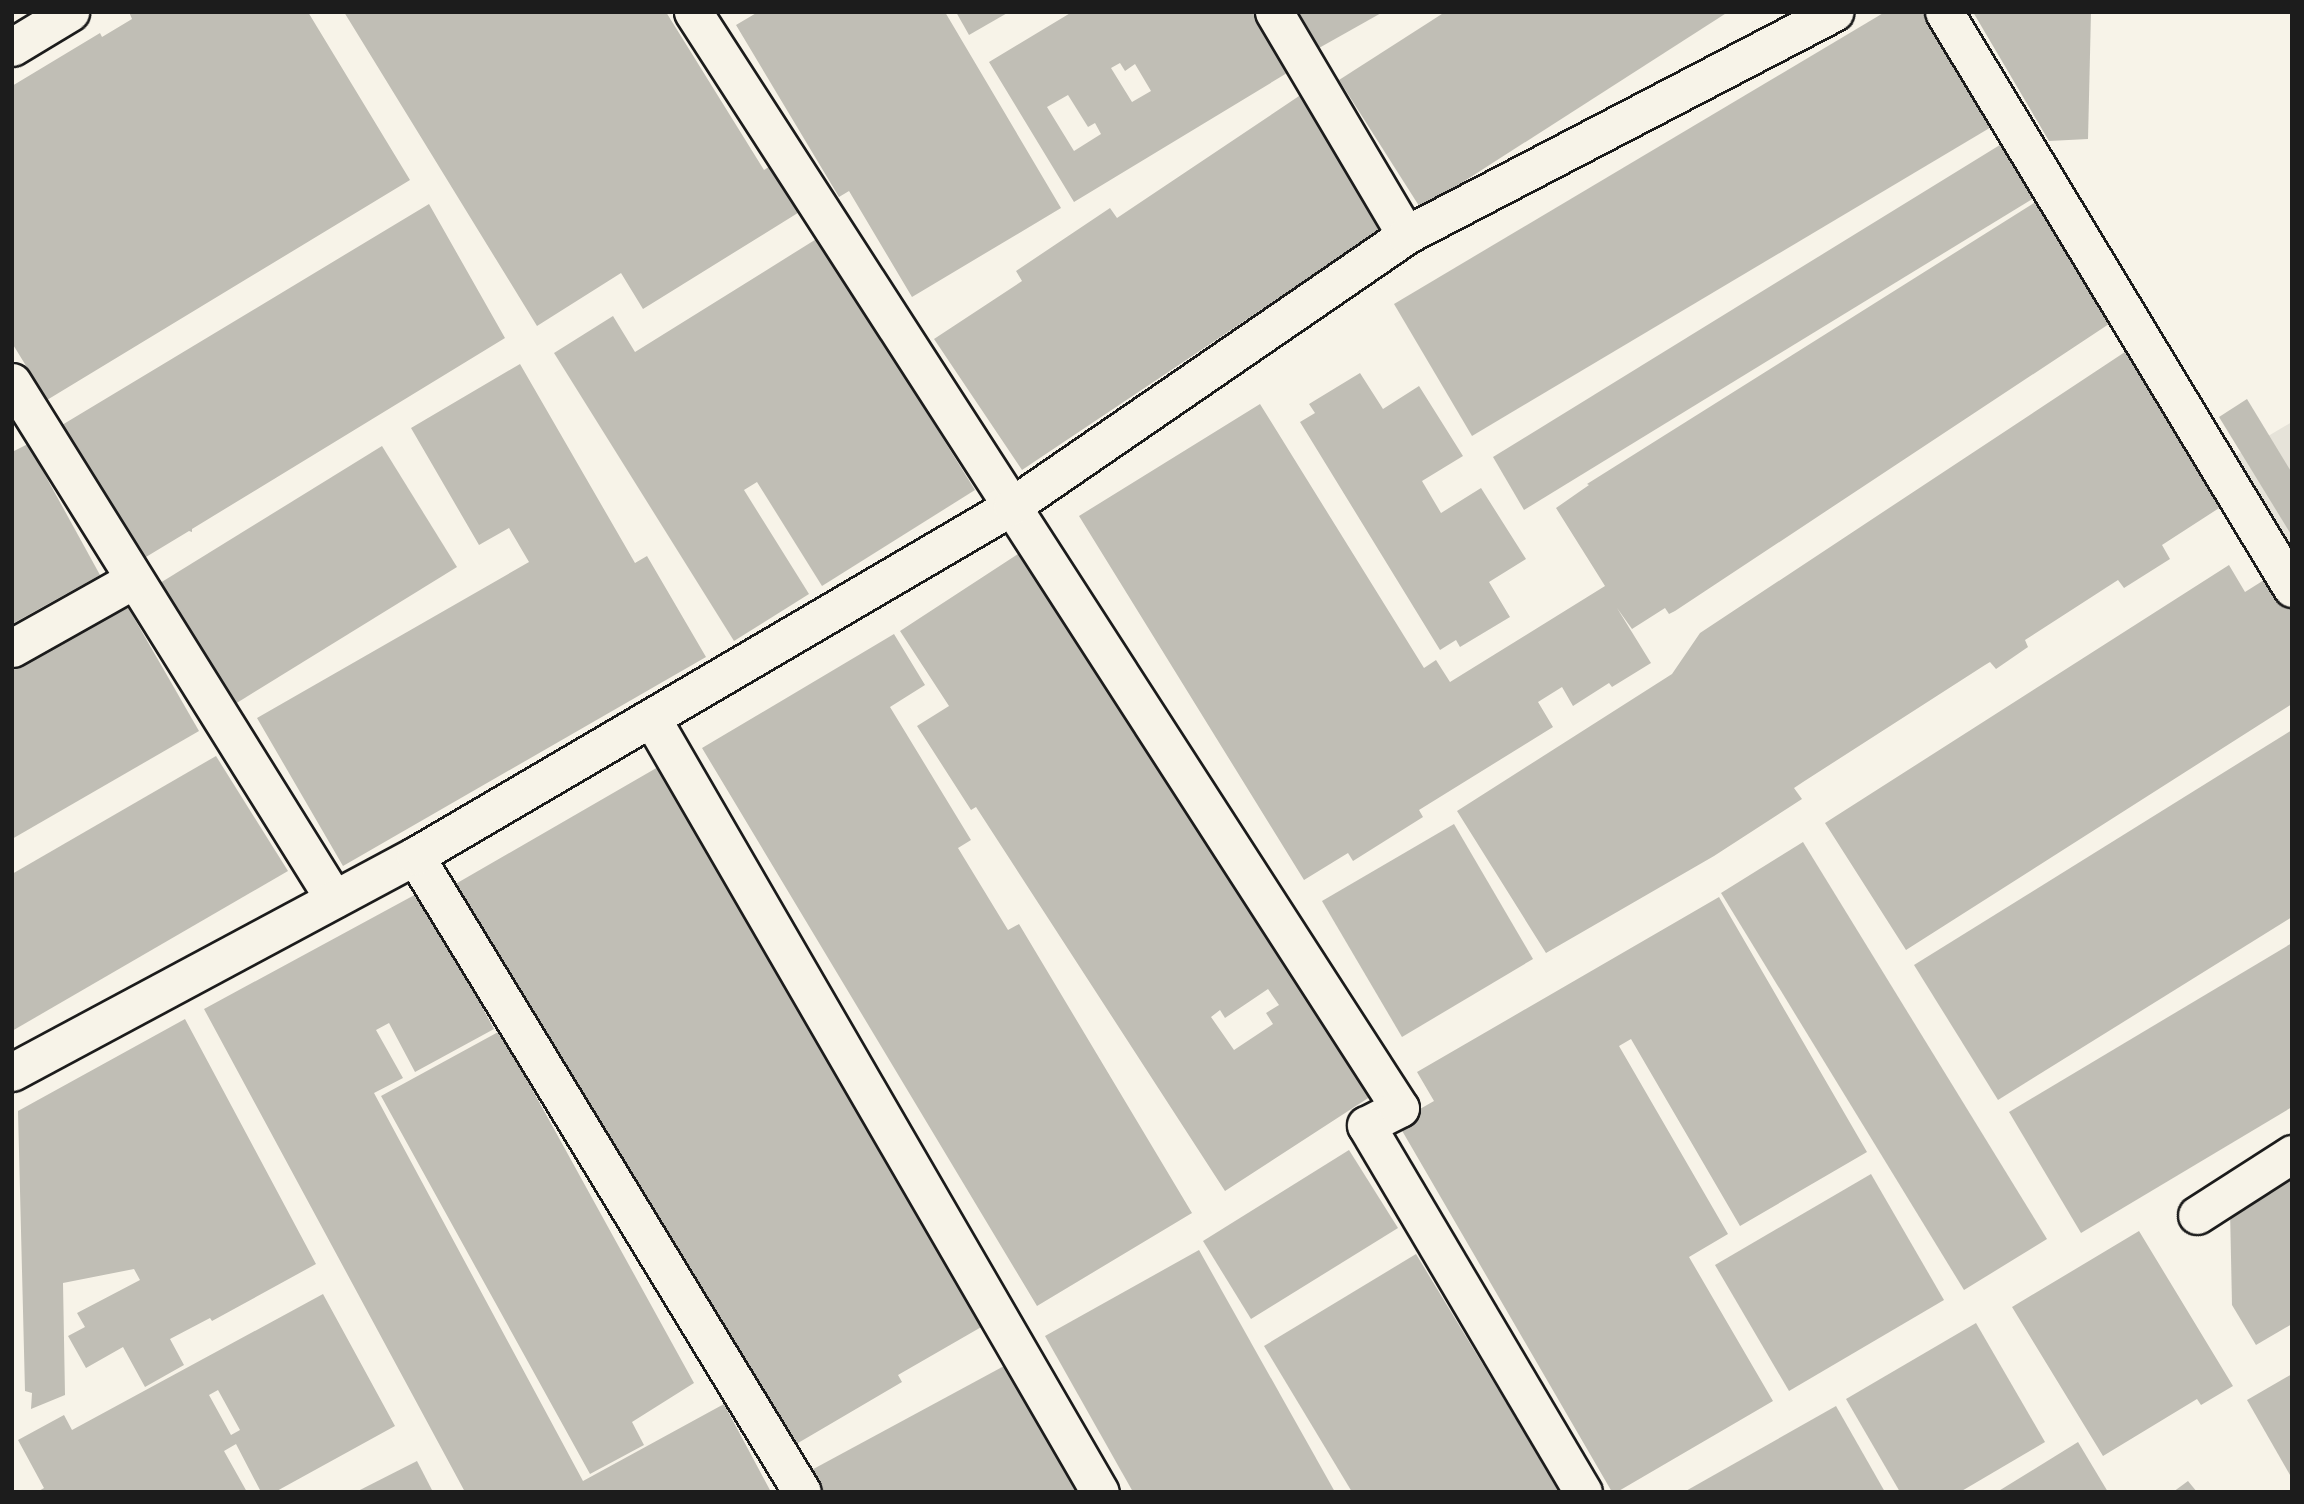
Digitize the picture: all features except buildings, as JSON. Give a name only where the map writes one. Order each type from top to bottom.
[{"type":"street","points":[[12,47],[71,12]]},
{"type":"street","points":[[693,12],[1400,1108],[1366,1125],[1583,1492]]},
{"type":"street","points":[[1274,12],[1406,235]]},
{"type":"street","points":[[12,1072],[415,856],[1012,506],[1406,235],[1834,12]]},
{"type":"street","points":[[1944,12],[2292,588]]},
{"type":"street","points":[[12,382],[334,900]]},
{"type":"street","points":[[12,648],[133,580]]},
{"type":"street","points":[[652,719],[1100,1492]]},
{"type":"street","points":[[415,856],[802,1492]]},
{"type":"street","points":[[2197,1214],[2292,1154]]},
{"type":"shaded area","points":[[2292,422],[2292,568],[2226,461]]}]
